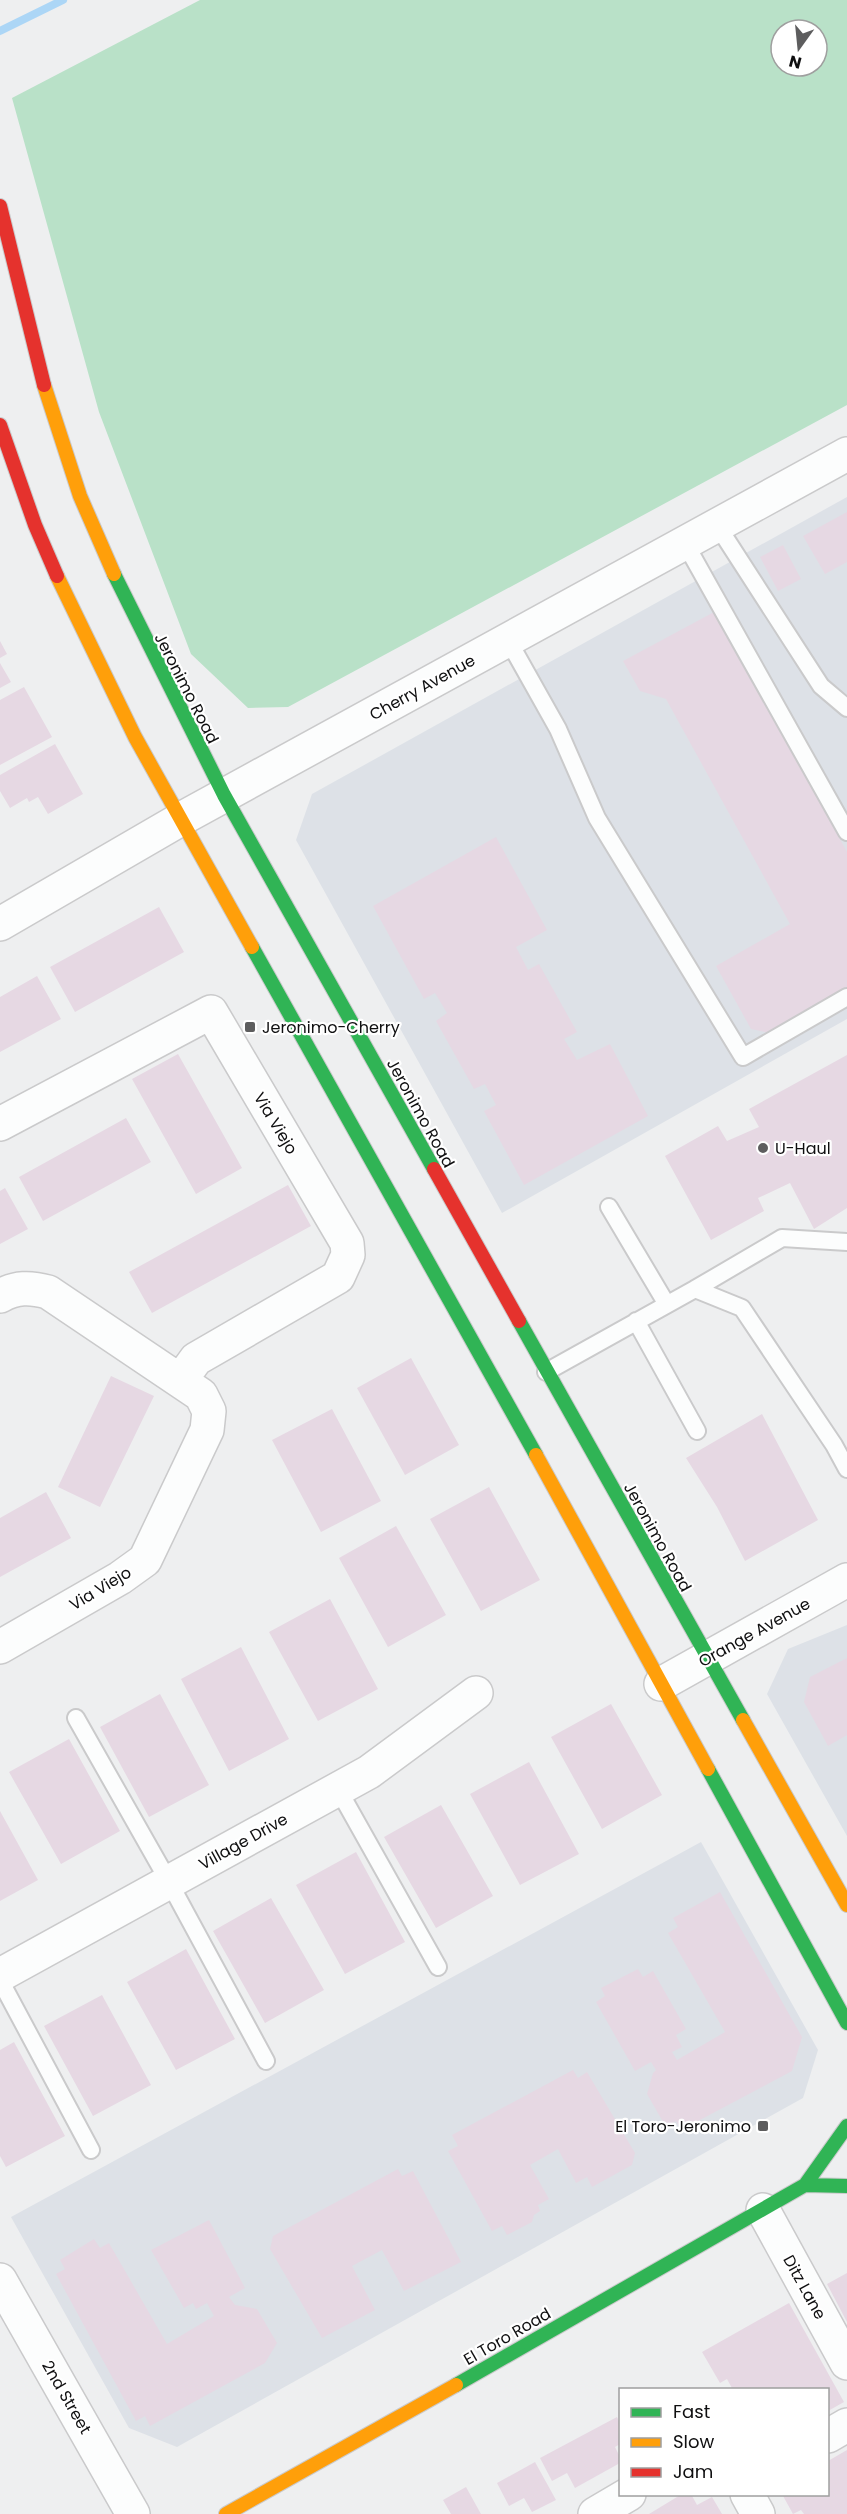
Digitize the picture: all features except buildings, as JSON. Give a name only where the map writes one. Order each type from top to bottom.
[{"type":"main road","name":"Jeronimo Road","points":[[0,206],[45,391],[80,495],[124,598],[224,795],[706,1658],[847,1905]]},
{"type":"main road","points":[[0,425],[35,525],[66,598],[135,736],[847,2023]]},
{"type":"main road","name":"El Toro Road","points":[[226,2514],[368,2436],[805,2185],[847,2126]]},
{"type":"main road","points":[[805,2185],[847,2186]]},
{"type":"street","name":"Cherry Avenue","points":[[1,922],[224,795],[847,454]]},
{"type":"street","name":"Via Viejo","points":[[0,1124],[211,1012],[347,1242],[348,1255],[338,1277],[196,1359],[180,1381]]},
{"type":"street","name":"Via Viejo","points":[[0,1296],[20,1288],[34,1288],[48,1292],[201,1395],[209,1411],[207,1430],[146,1560],[120,1578],[0,1647]]},
{"type":"street","name":"Orange Avenue","points":[[661,1684],[847,1580]]},
{"type":"street","name":"Village Drive","points":[[0,1975],[369,1772],[476,1693]]},
{"type":"street","name":"Ditz Lane","points":[[763,2210],[847,2363]]},
{"type":"street","name":"2nd Street","points":[[0,2280],[133,2514]]},
{"type":"street","points":[[829,2435],[847,2425]]},
{"type":"street","points":[[595,2514],[626,2496]]},
{"type":"street","points":[[748,2496],[758,2514]]},
{"type":"lane","points":[[717,525],[821,686],[847,708]]},
{"type":"lane","points":[[685,543],[847,832]]},
{"type":"lane","points":[[508,640],[558,729],[597,818],[743,1057],[847,997]]},
{"type":"lane","points":[[609,1208],[666,1303]]},
{"type":"lane","points":[[546,1372],[782,1238],[847,1242]]},
{"type":"lane","points":[[694,1288],[742,1308],[841,1441],[847,1469]]},
{"type":"lane","points":[[636,1321],[697,1431]]},
{"type":"lane","points":[[76,1718],[169,1882],[266,2061]]},
{"type":"lane","points":[[339,1789],[438,1966]]},
{"type":"lane","points":[[0,1980],[91,2150]]},
{"type":"shaded area","points":[[847,497],[847,1019],[502,1213],[296,840],[312,794]]},
{"type":"shaded area","points":[[847,1625],[847,1836],[767,1694],[788,1649]]},
{"type":"shaded area","points":[[701,1842],[818,2050],[803,2098],[177,2447],[129,2428],[11,2217]]},
{"type":"green space","points":[[200,0],[847,0],[847,405],[288,707],[248,708],[191,654],[99,412],[12,98]]},
{"type":"waterway","points":[[0,31],[63,0]]},
{"type":"traffic: fast","points":[[114,574],[224,795],[434,1169]]},
{"type":"traffic: fast","points":[[252,947],[536,1455]]},
{"type":"traffic: fast","points":[[519,1321],[743,1720]]},
{"type":"traffic: fast","points":[[708,1769],[847,2023]]},
{"type":"traffic: fast","points":[[456,2385],[805,2185],[847,2126]]},
{"type":"traffic: fast","points":[[805,2185],[847,2186]]},
{"type":"traffic: slow","points":[[44,385],[80,496],[114,574]]},
{"type":"traffic: slow","points":[[57,576],[135,737],[252,947]]},
{"type":"traffic: slow","points":[[536,1455],[708,1769]]},
{"type":"traffic: slow","points":[[743,1720],[847,1905]]},
{"type":"traffic: slow","points":[[226,2514],[456,2385]]},
{"type":"traffic: jam","points":[[0,206],[44,385]]},
{"type":"traffic: jam","points":[[0,425],[35,525],[57,576]]},
{"type":"traffic: jam","points":[[434,1169],[519,1321]]},
{"type":"place","name":"Jeronimo-Cherry","points":[[250,1027]]},
{"type":"place","name":"U-Haul","points":[[763,1148]]},
{"type":"place","name":"El Toro-Jeronimo","points":[[763,2126]]}]
